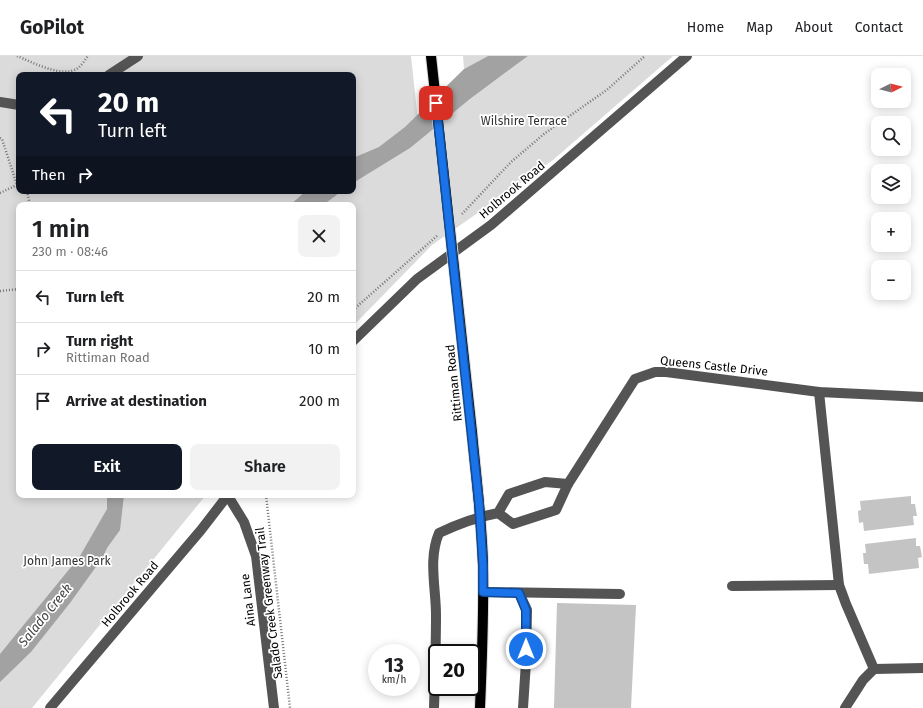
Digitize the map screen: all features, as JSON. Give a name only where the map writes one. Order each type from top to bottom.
[{"type":"main road","name":"Rittiman Road","points":[[431,56],[480,517],[483,592],[483,643],[480,708]]},
{"type":"street","points":[[114,72],[138,56]]},
{"type":"street","name":"Holbrook Road","points":[[356,338],[417,279],[491,225],[686,56]]},
{"type":"street","points":[[0,102],[16,105]]},
{"type":"street","name":"Queens Castle Drive","points":[[498,513],[513,524],[556,510],[568,484],[635,380],[655,372],[666,372],[819,392],[923,397]]},
{"type":"street","points":[[819,392],[839,585],[874,669]]},
{"type":"street","points":[[434,708],[436,614],[433,562],[434,544],[439,533],[480,517],[498,513],[509,494],[545,482],[568,484]]},
{"type":"street","name":"Holbrook Road","points":[[50,708],[226,498]]},
{"type":"street","name":"Aina Lane","points":[[229,498],[244,522],[256,556],[274,708]]},
{"type":"street","points":[[732,586],[839,585]]},
{"type":"street","points":[[483,592],[620,594]]},
{"type":"street","points":[[519,593],[526,610],[526,662],[523,708]]},
{"type":"street","points":[[844,708],[863,680],[874,669],[918,668]]},
{"type":"path","points":[[17,56],[55,71],[68,72],[78,68],[88,56]]},
{"type":"path","points":[[457,219],[511,162],[544,134],[608,89],[645,56]]},
{"type":"path","points":[[0,138],[2,139],[16,178]]},
{"type":"path","points":[[0,194],[16,185]]},
{"type":"path","points":[[356,307],[440,233]]},
{"type":"path","points":[[0,291],[16,289]]},
{"type":"path","name":"Salado Creek Greenway Trail","points":[[266,498],[290,708]]},
{"type":"green space","name":"John James Park","points":[[0,56],[411,56],[420,139],[470,99],[528,56],[673,56],[553,160],[432,245],[356,323],[356,202],[16,202],[16,498],[204,498],[32,708],[0,708]]},
{"type":"green space","points":[[463,56],[488,56],[464,69]]},
{"type":"water","points":[[488,56],[528,56],[470,99],[410,148],[356,181],[356,157],[379,147],[405,127],[464,69]]},
{"type":"water","points":[[303,194],[338,194],[327,202],[293,202]]},
{"type":"water","name":"Salado Creek","points":[[107,498],[124,498],[120,530],[107,548],[103,557],[70,603],[31,652],[0,682],[0,654],[80,556],[107,509]]},
{"type":"building","points":[[911,496],[911,504],[915,504],[917,516],[913,516],[914,525],[864,531],[863,522],[859,523],[858,511],[861,510],[860,501]]},
{"type":"building","points":[[916,538],[916,546],[920,546],[922,557],[918,558],[919,568],[869,574],[868,564],[864,564],[863,553],[866,553],[865,544]]},
{"type":"building","points":[[557,603],[636,605],[631,708],[554,708]]},
{"type":"route","points":[[436,103],[479,503],[483,565],[483,592],[519,593],[526,610],[526,649]]},
{"type":"park label","name":"Wilshire Terrace","points":[[524,121]]}]
